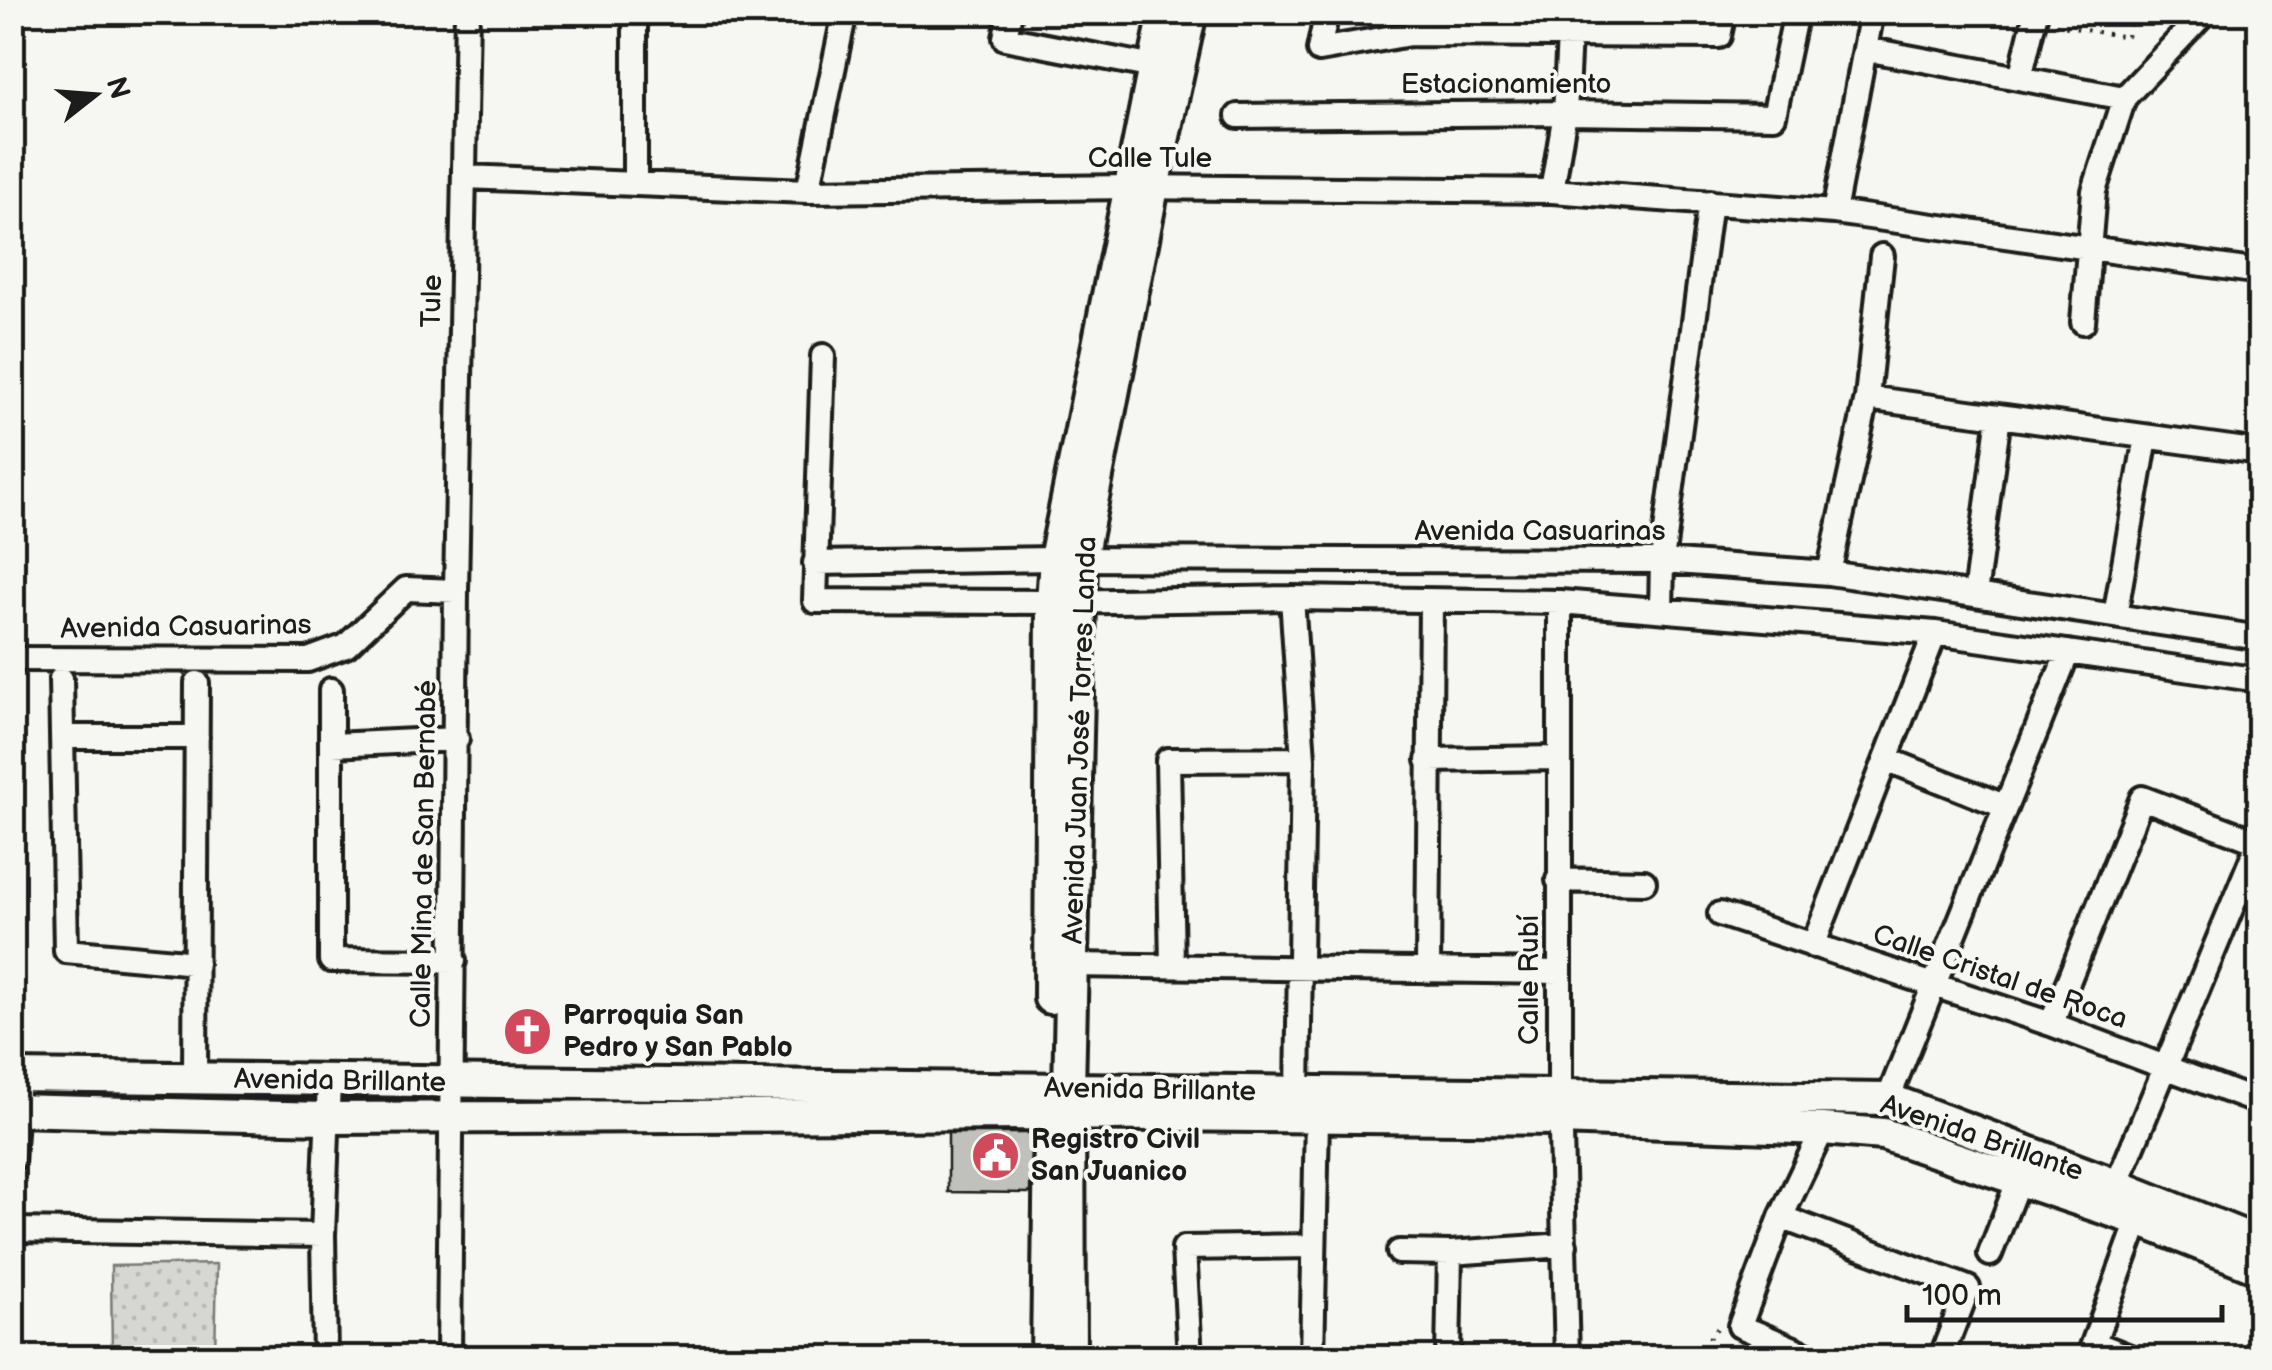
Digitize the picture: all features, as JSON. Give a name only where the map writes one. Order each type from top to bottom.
[{"type":"main road","name":"Avenida Juan José Torres Landa","points":[[1142,187],[1154,67],[1165,12]]},
{"type":"main road","name":"Avenida Juan José Torres Landa","points":[[1070,1358],[1060,1101],[1068,559],[1142,187],[1191,12]]},
{"type":"main road","name":"Avenida Juan José Torres Landa","points":[[1047,1358],[1060,1101],[1072,965],[1066,601]]},
{"type":"main road","name":"Avenida Brillante","points":[[15,1076],[451,1083],[1060,1101],[1317,1118],[1888,1099],[2112,1197],[2260,1243]]},
{"type":"main road","name":"Avenida Brillante","points":[[14,1110],[326,1118],[1298,1093],[1560,1108],[1883,1134],[2018,1179],[2112,1197]]},
{"type":"main road","name":"Avenida Brillante","points":[[2143,1208],[2260,1268]]},
{"type":"street","name":"Tule","points":[[456,592],[468,12]]},
{"type":"street","points":[[636,12],[636,184]]},
{"type":"street","points":[[808,192],[845,12]]},
{"type":"street","points":[[1010,12],[1006,38],[1154,67]]},
{"type":"street","points":[[1327,12],[1319,50],[1411,23],[1722,24]]},
{"type":"street","name":"Estacionamiento","points":[[1238,116],[1774,116],[1796,12]]},
{"type":"street","points":[[1834,212],[1872,12]]},
{"type":"street","points":[[2083,322],[2094,191],[2124,98],[2206,12]]},
{"type":"street","points":[[2020,78],[2035,17]]},
{"type":"street","points":[[1552,190],[1565,113],[1571,24]]},
{"type":"street","points":[[1865,49],[2124,98]]},
{"type":"street","name":"Calle Tule","points":[[465,177],[808,192],[1142,187],[1552,190],[1834,212],[2260,272]]},
{"type":"street","points":[[1661,610],[1662,561],[1710,202]]},
{"type":"street","points":[[1829,574],[1866,398],[1882,256]]},
{"type":"street","points":[[823,356],[815,601],[1292,598],[1560,602],[1935,633],[2260,680]]},
{"type":"street","points":[[1866,398],[2260,452]]},
{"type":"street","points":[[1975,595],[1999,416]]},
{"type":"street","points":[[2115,616],[2146,437]]},
{"type":"street","name":"Avenida Casuarinas","points":[[815,563],[1068,559],[1662,561],[1829,574],[2260,638]]},
{"type":"street","name":"Avenida Casuarinas","points":[[12,659],[308,660],[346,646],[406,589],[456,592]]},
{"type":"street","name":"Calle Mina de San Bernabé","points":[[449,1358],[456,592]]},
{"type":"street","points":[[1292,598],[1304,759],[1298,1093]]},
{"type":"street","points":[[1428,970],[1430,602]]},
{"type":"street","name":"Calle Rubí","points":[[1560,602],[1560,1108],[1567,1358]]},
{"type":"street","points":[[2012,644],[2019,602]]},
{"type":"street","points":[[1813,946],[1935,633]]},
{"type":"street","points":[[1888,1099],[2068,652]]},
{"type":"street","points":[[61,679],[66,952],[196,963]]},
{"type":"street","points":[[194,1079],[198,683]]},
{"type":"street","points":[[331,690],[330,960],[454,961]]},
{"type":"street","points":[[63,737],[198,737]]},
{"type":"street","points":[[332,745],[457,740]]},
{"type":"street","points":[[1428,760],[1558,758]]},
{"type":"street","points":[[1172,966],[1168,760],[1304,759]]},
{"type":"street","points":[[1886,759],[2004,806]]},
{"type":"street","points":[[2050,1024],[2142,798],[2259,840],[2112,1197]]},
{"type":"street","points":[[1558,880],[1644,882]]},
{"type":"street","name":"Calle Cristal de Roca","points":[[1720,914],[2050,1024],[2260,1102]]},
{"type":"street","points":[[1072,965],[1559,972]]},
{"type":"street","points":[[12,1160],[15,1076]]},
{"type":"street","points":[[325,1358],[328,1081]]},
{"type":"street","points":[[1312,1358],[1317,1118]]},
{"type":"street","points":[[1815,1358],[1740,1326],[1781,1217],[1823,1129]]},
{"type":"street","points":[[1990,1254],[2018,1179]]},
{"type":"street","points":[[2132,1358],[2091,1350],[2143,1208]]},
{"type":"street","points":[[1781,1217],[1968,1288],[1941,1358]]},
{"type":"street","points":[[12,1230],[324,1235]]},
{"type":"street","points":[[1399,1252],[1450,1253],[1565,1245]]},
{"type":"street","points":[[1190,1358],[1184,1248],[1314,1246]]},
{"type":"street","points":[[1448,1358],[1450,1253]]},
{"type":"path","points":[[1976,12],[2035,17],[2128,36],[2132,12]]},
{"type":"path","points":[[1702,1358],[1711,1334],[1720,1326],[1740,1326]]},
{"type":"shaded area","points":[[217,1264],[215,1357],[112,1357],[111,1266]]},
{"type":"building","name":"Registro Civil San Juanico","points":[[948,1133],[1031,1133],[1030,1193],[948,1192]]},
{"type":"place","name":"Parroquia San Pedro y San Pablo","points":[[528,1031]]},
{"type":"place","name":"Registro Civil San Juanico","points":[[996,1155]]}]
